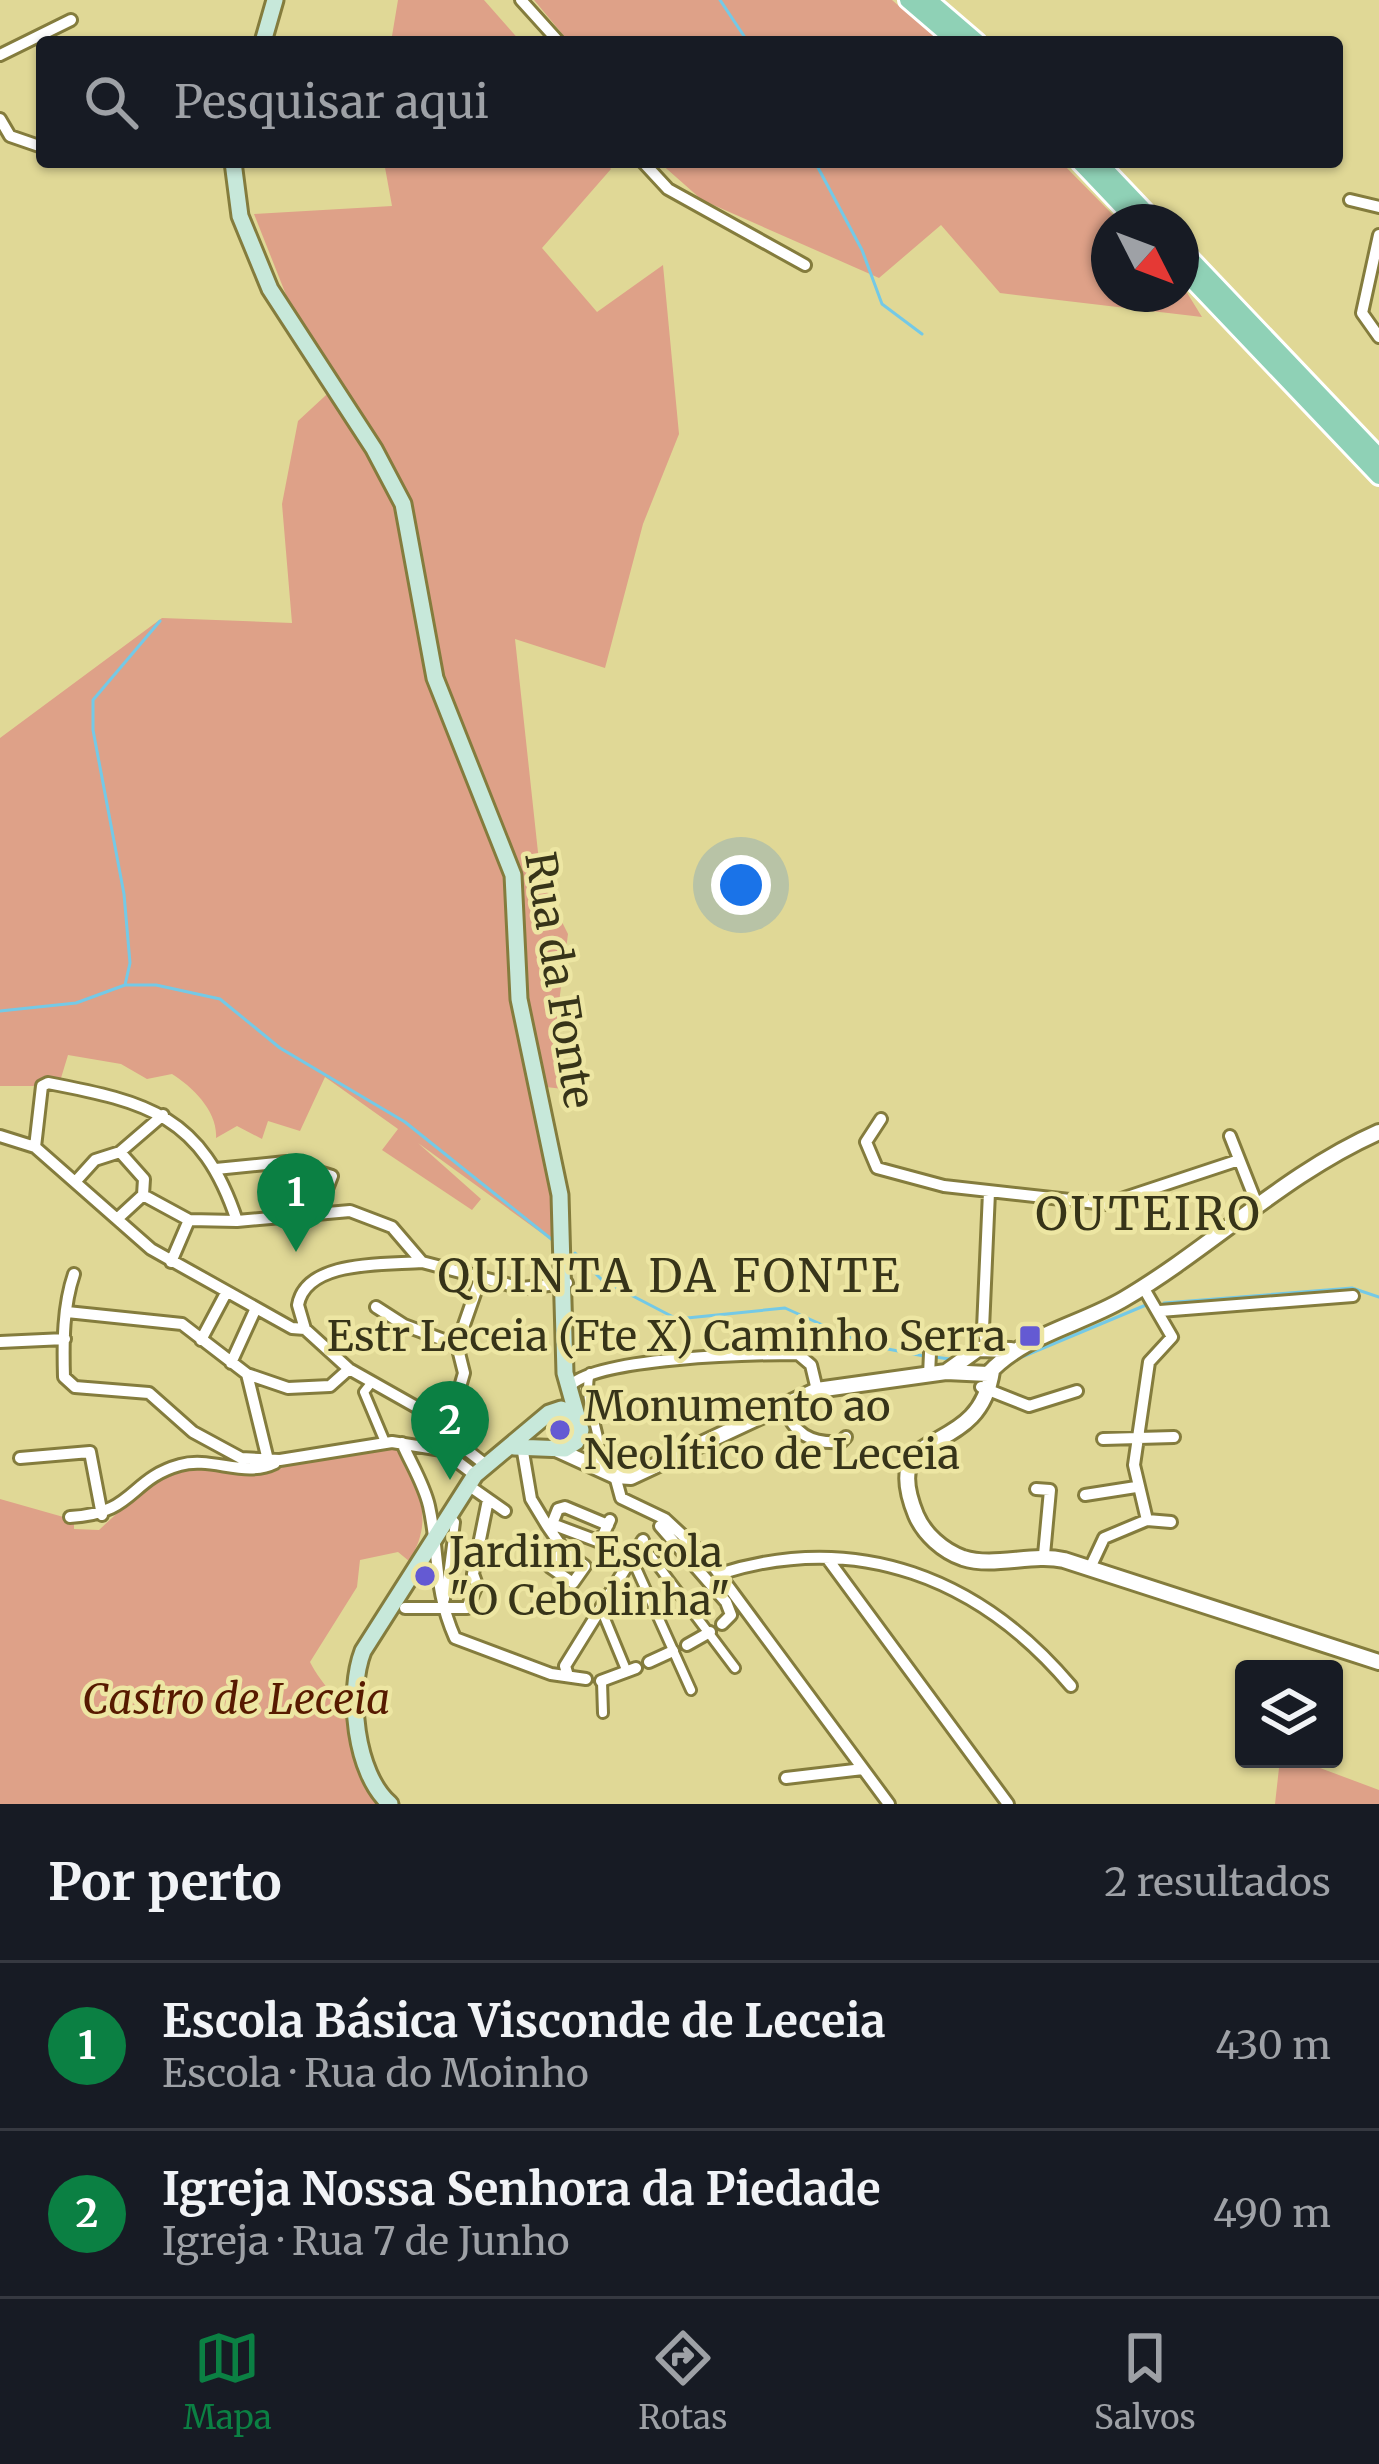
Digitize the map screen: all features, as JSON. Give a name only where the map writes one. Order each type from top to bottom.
[{"type":"main road","points":[[265,36],[275,0]]},
{"type":"main road","points":[[908,0],[950,36]]},
{"type":"main road","points":[[928,0],[970,36]]},
{"type":"main road","name":"Rua da Fonte","points":[[234,168],[241,216],[270,289],[374,449],[408,519],[435,678],[513,875],[520,999],[558,1178],[567,1283],[567,1375],[579,1424]]},
{"type":"main road","points":[[1086,168],[1120,204]]},
{"type":"main road","points":[[1104,168],[1138,204]]},
{"type":"main road","points":[[1199,268],[1379,457]]},
{"type":"main road","points":[[1199,287],[1379,476]]},
{"type":"main road","name":"Rua da Fonte","points":[[546,1415],[567,1375]]},
{"type":"main road","points":[[390,1804],[367,1773],[357,1669],[446,1514],[480,1472],[518,1447],[546,1415],[561,1409],[579,1424],[571,1447],[518,1447]]},
{"type":"main road","points":[[546,1415],[540,1431],[555,1449]]},
{"type":"street","points":[[521,0],[554,36]]},
{"type":"street","points":[[39,36],[71,20]]},
{"type":"street","points":[[0,55],[36,37]]},
{"type":"street","points":[[0,119],[10,136],[36,145]]},
{"type":"street","points":[[649,168],[668,189],[805,265]]},
{"type":"street","points":[[1350,200],[1379,207]]},
{"type":"street","points":[[1379,235],[1361,313],[1379,338]]},
{"type":"street","points":[[35,1147],[42,1086],[141,1102],[163,1115],[216,1169],[236,1221]]},
{"type":"street","points":[[80,1190],[95,1160],[120,1152],[163,1115]]},
{"type":"street","points":[[881,1119],[866,1148],[882,1171],[989,1192],[1112,1204],[1239,1160]]},
{"type":"street","points":[[555,1449],[615,1476],[641,1474],[817,1390],[929,1364],[946,1372],[982,1370],[1143,1287],[1341,1149],[1379,1132]]},
{"type":"street","points":[[0,1136],[35,1147],[80,1190],[171,1262],[305,1329],[349,1369],[450,1431],[480,1472],[488,1500],[475,1555],[477,1585],[467,1608],[405,1608]]},
{"type":"street","points":[[1230,1136],[1258,1207]]},
{"type":"street","points":[[117,1219],[143,1195],[144,1179],[120,1152]]},
{"type":"street","points":[[216,1169],[286,1162],[332,1176],[318,1212]]},
{"type":"street","points":[[989,1192],[982,1370],[968,1425],[925,1445],[909,1462],[905,1485],[931,1538],[964,1558],[1044,1556],[1090,1568],[1379,1662]]},
{"type":"street","points":[[143,1195],[189,1220],[236,1221],[350,1211],[382,1221],[402,1235],[422,1262]]},
{"type":"street","points":[[171,1262],[189,1220]]},
{"type":"street","points":[[305,1329],[298,1298],[318,1280],[347,1268],[422,1262],[534,1288],[567,1283]]},
{"type":"street","points":[[74,1274],[65,1339],[68,1383],[148,1393],[205,1441],[241,1458],[274,1460],[385,1442],[442,1450],[480,1472]]},
{"type":"street","points":[[442,1450],[464,1373],[457,1346],[480,1279]]},
{"type":"street","points":[[1143,1287],[1172,1337],[1149,1362],[1136,1487],[1147,1520]]},
{"type":"street","points":[[534,1288],[567,1309]]},
{"type":"street","points":[[201,1340],[226,1293]]},
{"type":"street","points":[[1160,1310],[1353,1296]]},
{"type":"street","points":[[376,1307],[404,1325],[457,1346]]},
{"type":"street","points":[[231,1363],[256,1308]]},
{"type":"street","points":[[67,1312],[173,1319],[247,1374],[288,1388],[330,1386],[349,1369]]},
{"type":"street","points":[[0,1342],[65,1339]]},
{"type":"street","points":[[567,1375],[675,1359],[798,1354],[811,1365],[817,1390]]},
{"type":"street","points":[[982,1370],[1029,1406],[1078,1390]]},
{"type":"street","points":[[591,1372],[585,1400],[601,1456],[598,1466]]},
{"type":"street","points":[[247,1374],[274,1460]]},
{"type":"street","points":[[372,1382],[364,1393],[385,1442]]},
{"type":"street","points":[[783,1405],[792,1426],[812,1441],[842,1442],[846,1437]]},
{"type":"street","points":[[579,1424],[598,1466]]},
{"type":"street","points":[[1103,1439],[1174,1437]]},
{"type":"street","points":[[402,1443],[426,1492],[443,1607],[455,1638],[470,1647],[586,1679]]},
{"type":"street","points":[[518,1447],[531,1499],[563,1550]]},
{"type":"street","points":[[20,1458],[90,1452],[102,1515]]},
{"type":"street","points":[[70,1516],[102,1515],[125,1504],[164,1470],[186,1462],[259,1468],[274,1460]]},
{"type":"street","points":[[615,1476],[619,1503],[660,1525],[719,1574],[889,1804]]},
{"type":"street","points":[[1085,1495],[1136,1487]]},
{"type":"street","points":[[1036,1489],[1056,1490],[1044,1556]]},
{"type":"street","points":[[488,1500],[505,1510]]},
{"type":"street","points":[[565,1507],[609,1523],[599,1542],[550,1525],[565,1507]]},
{"type":"street","points":[[443,1607],[455,1522],[446,1514]]},
{"type":"street","points":[[1090,1568],[1104,1538],[1147,1520],[1171,1522]]},
{"type":"street","points":[[660,1525],[725,1602],[731,1615],[722,1624]]},
{"type":"street","points":[[568,1676],[565,1666],[642,1541],[735,1669]]},
{"type":"street","points":[[719,1574],[782,1560],[827,1558],[911,1572],[960,1592],[1023,1632],[1071,1686]]},
{"type":"street","points":[[827,1558],[1008,1804]]},
{"type":"street","points":[[632,1559],[691,1690]]},
{"type":"street","points":[[601,1609],[631,1670],[602,1682],[603,1713]]},
{"type":"street","points":[[687,1645],[710,1632]]},
{"type":"street","points":[[649,1662],[672,1652]]},
{"type":"street","points":[[786,1778],[862,1768]]},
{"type":"green space","points":[[398,0],[484,0],[516,36],[392,36]]},
{"type":"green space","points":[[534,0],[892,0],[934,36],[564,36]]},
{"type":"green space","points":[[385,168],[610,168],[542,248],[597,312],[663,265],[679,434],[643,524],[605,668],[515,639],[541,880],[568,934],[553,1048],[563,1089],[546,1087],[562,1248],[418,1143],[481,1199],[472,1210],[382,1150],[398,1129],[325,1077],[300,1131],[268,1121],[262,1139],[237,1126],[216,1138],[203,1101],[172,1074],[147,1079],[121,1064],[68,1055],[61,1078],[38,1086],[0,1086],[0,738],[162,618],[292,623],[282,504],[298,421],[338,384],[294,315],[254,214],[392,206]]},
{"type":"green space","points":[[666,168],[1067,168],[1102,204],[1091,204],[1091,304],[1000,293],[941,225],[879,278],[702,200]]},
{"type":"green space","points":[[1160,312],[1199,312],[1202,317]]},
{"type":"green space","name":"Castro de Leceia","points":[[394,1446],[421,1502],[417,1545],[409,1561],[398,1552],[360,1560],[357,1587],[310,1662],[349,1719],[377,1804],[0,1804],[0,1499],[74,1520],[74,1529],[99,1530],[155,1478],[191,1466],[272,1473],[289,1464]]},
{"type":"green space","points":[[1279,1768],[1320,1768],[1379,1790],[1379,1804],[1275,1804]]},
{"type":"waterway","points":[[720,0],[744,36]]},
{"type":"waterway","points":[[818,168],[862,250],[882,304],[922,334]]},
{"type":"waterway","points":[[125,985],[130,963],[124,894],[93,730],[93,700],[160,621]]},
{"type":"waterway","points":[[0,1011],[76,1003],[125,985],[156,985],[220,999],[280,1048],[405,1122],[555,1242]]},
{"type":"waterway","points":[[575,1253],[602,1280],[677,1319],[785,1308],[867,1345],[924,1356]]},
{"type":"waterway","points":[[1164,1303],[1352,1288],[1379,1297]]},
{"type":"waterway","points":[[1017,1359],[1146,1305]]},
{"type":"waterway","points":[[934,1357],[950,1359]]},
{"type":"place","name":"Escola Básica Visconde de Leceia","points":[[296,1252]]},
{"type":"place","name":"Estr Leceia (Fte X) Caminho Serra","points":[[1030,1336]]},
{"type":"place","name":"Monumento ao Neolítico de Leceia","points":[[560,1430]]},
{"type":"place","name":"Igreja Nossa Senhora da Piedade","points":[[450,1480]]},
{"type":"place","name":"Jardim Escola \"O Cebolinha\"","points":[[425,1576]]},
{"type":"district","name":"OUTEIRO","points":[[1149,1214]]},
{"type":"district","name":"QUINTA DA FONTE","points":[[670,1276]]}]
